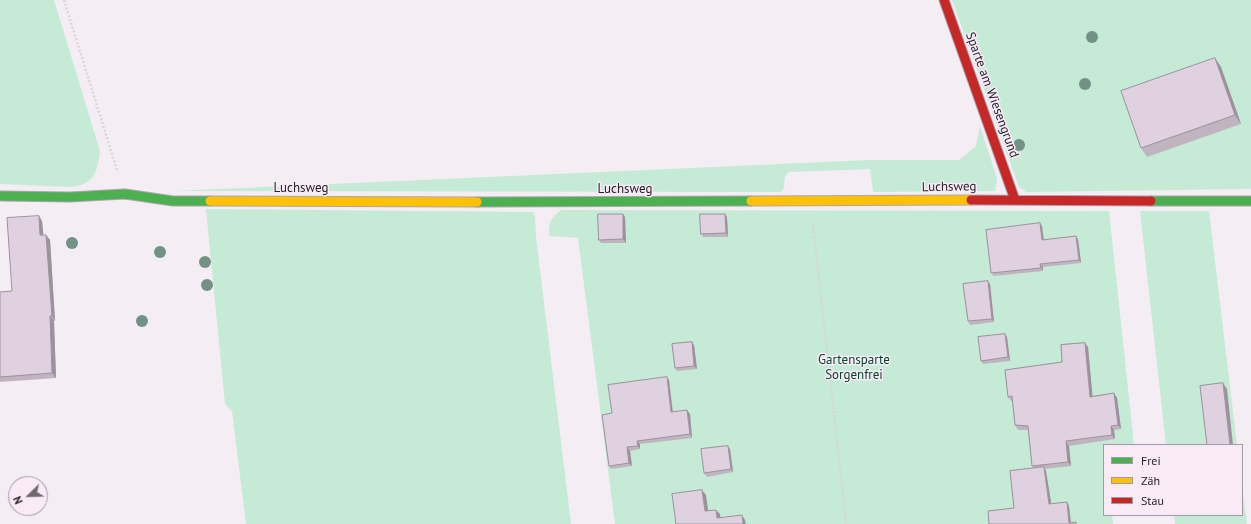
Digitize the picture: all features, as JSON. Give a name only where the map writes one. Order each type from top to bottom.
[{"type":"street","name":"Sparte am Wiesengrund","points":[[944,0],[1015,200]]},
{"type":"street","name":"Luchsweg","points":[[0,196],[70,197],[125,194],[173,201],[551,202],[1251,200]]},
{"type":"path","points":[[64,0],[125,194]]},
{"type":"path","points":[[813,221],[846,524]]},
{"type":"green space","points":[[0,0],[54,0],[100,151],[93,177],[84,184],[69,187],[0,184]]},
{"type":"green space","points":[[952,0],[1251,0],[1251,189],[1026,192],[1019,187]]},
{"type":"green space","points":[[980,126],[997,178],[995,191],[873,192],[870,169],[789,172],[785,176],[784,188],[781,192],[175,191],[870,160],[959,160],[976,146]]},
{"type":"green space","points":[[206,209],[533,212],[535,217],[536,237],[571,524],[246,524],[232,411],[225,404]]},
{"type":"green space","name":"Gartensparte Sorgenfrei","points":[[561,210],[1109,211],[1134,444],[1103,444],[1103,516],[1112,516],[1113,524],[615,524],[578,238],[549,236],[549,228],[554,216]]},
{"type":"green space","points":[[1140,211],[1209,211],[1237,444],[1166,444]]},
{"type":"green space","points":[[1243,494],[1247,524],[1175,524],[1174,516],[1243,516]]},
{"type":"building","points":[[1215,58],[1235,115],[1141,148],[1121,91]]},
{"type":"building","points":[[598,214],[623,214],[623,239],[599,240]]},
{"type":"building","points":[[700,214],[725,214],[726,233],[701,234]]},
{"type":"building","points":[[39,216],[40,235],[46,235],[52,316],[50,316],[52,373],[0,377],[0,292],[12,291],[7,218]]},
{"type":"building","points":[[1040,223],[1042,240],[1076,236],[1079,260],[1040,264],[1041,268],[991,273],[986,230]]},
{"type":"building","points":[[988,281],[992,319],[968,321],[963,284]]},
{"type":"building","points":[[1005,334],[1008,357],[981,361],[978,337]]},
{"type":"building","points":[[692,342],[694,366],[675,368],[672,344]]},
{"type":"building","points":[[1085,343],[1090,397],[1114,393],[1118,425],[1111,426],[1112,435],[1066,441],[1068,462],[1032,466],[1028,426],[1015,425],[1012,396],[1008,397],[1005,370],[1062,362],[1061,345]]},
{"type":"building","points":[[667,377],[671,412],[687,410],[690,434],[637,441],[638,446],[627,447],[629,463],[609,466],[602,415],[612,413],[608,385]]},
{"type":"building","points":[[1223,383],[1230,444],[1207,444],[1200,386]]},
{"type":"building","points":[[728,446],[731,469],[704,473],[701,449]]},
{"type":"building","points":[[1044,467],[1049,504],[1067,502],[1069,523],[1076,522],[1076,524],[989,524],[988,511],[1014,508],[1010,471]]},
{"type":"building","points":[[702,490],[705,511],[716,510],[717,518],[742,515],[743,524],[676,524],[672,494]]},
{"type":"traffic: fast","points":[[0,196],[70,197],[125,194],[173,201],[210,201]]},
{"type":"traffic: fast","points":[[477,202],[751,201]]},
{"type":"traffic: fast","points":[[1151,201],[1251,201]]},
{"type":"traffic: slow","points":[[751,201],[971,200]]},
{"type":"traffic: slow","points":[[210,201],[477,202]]},
{"type":"traffic: jam","points":[[944,0],[1015,200]]},
{"type":"traffic: jam","points":[[971,200],[1151,201]]}]
